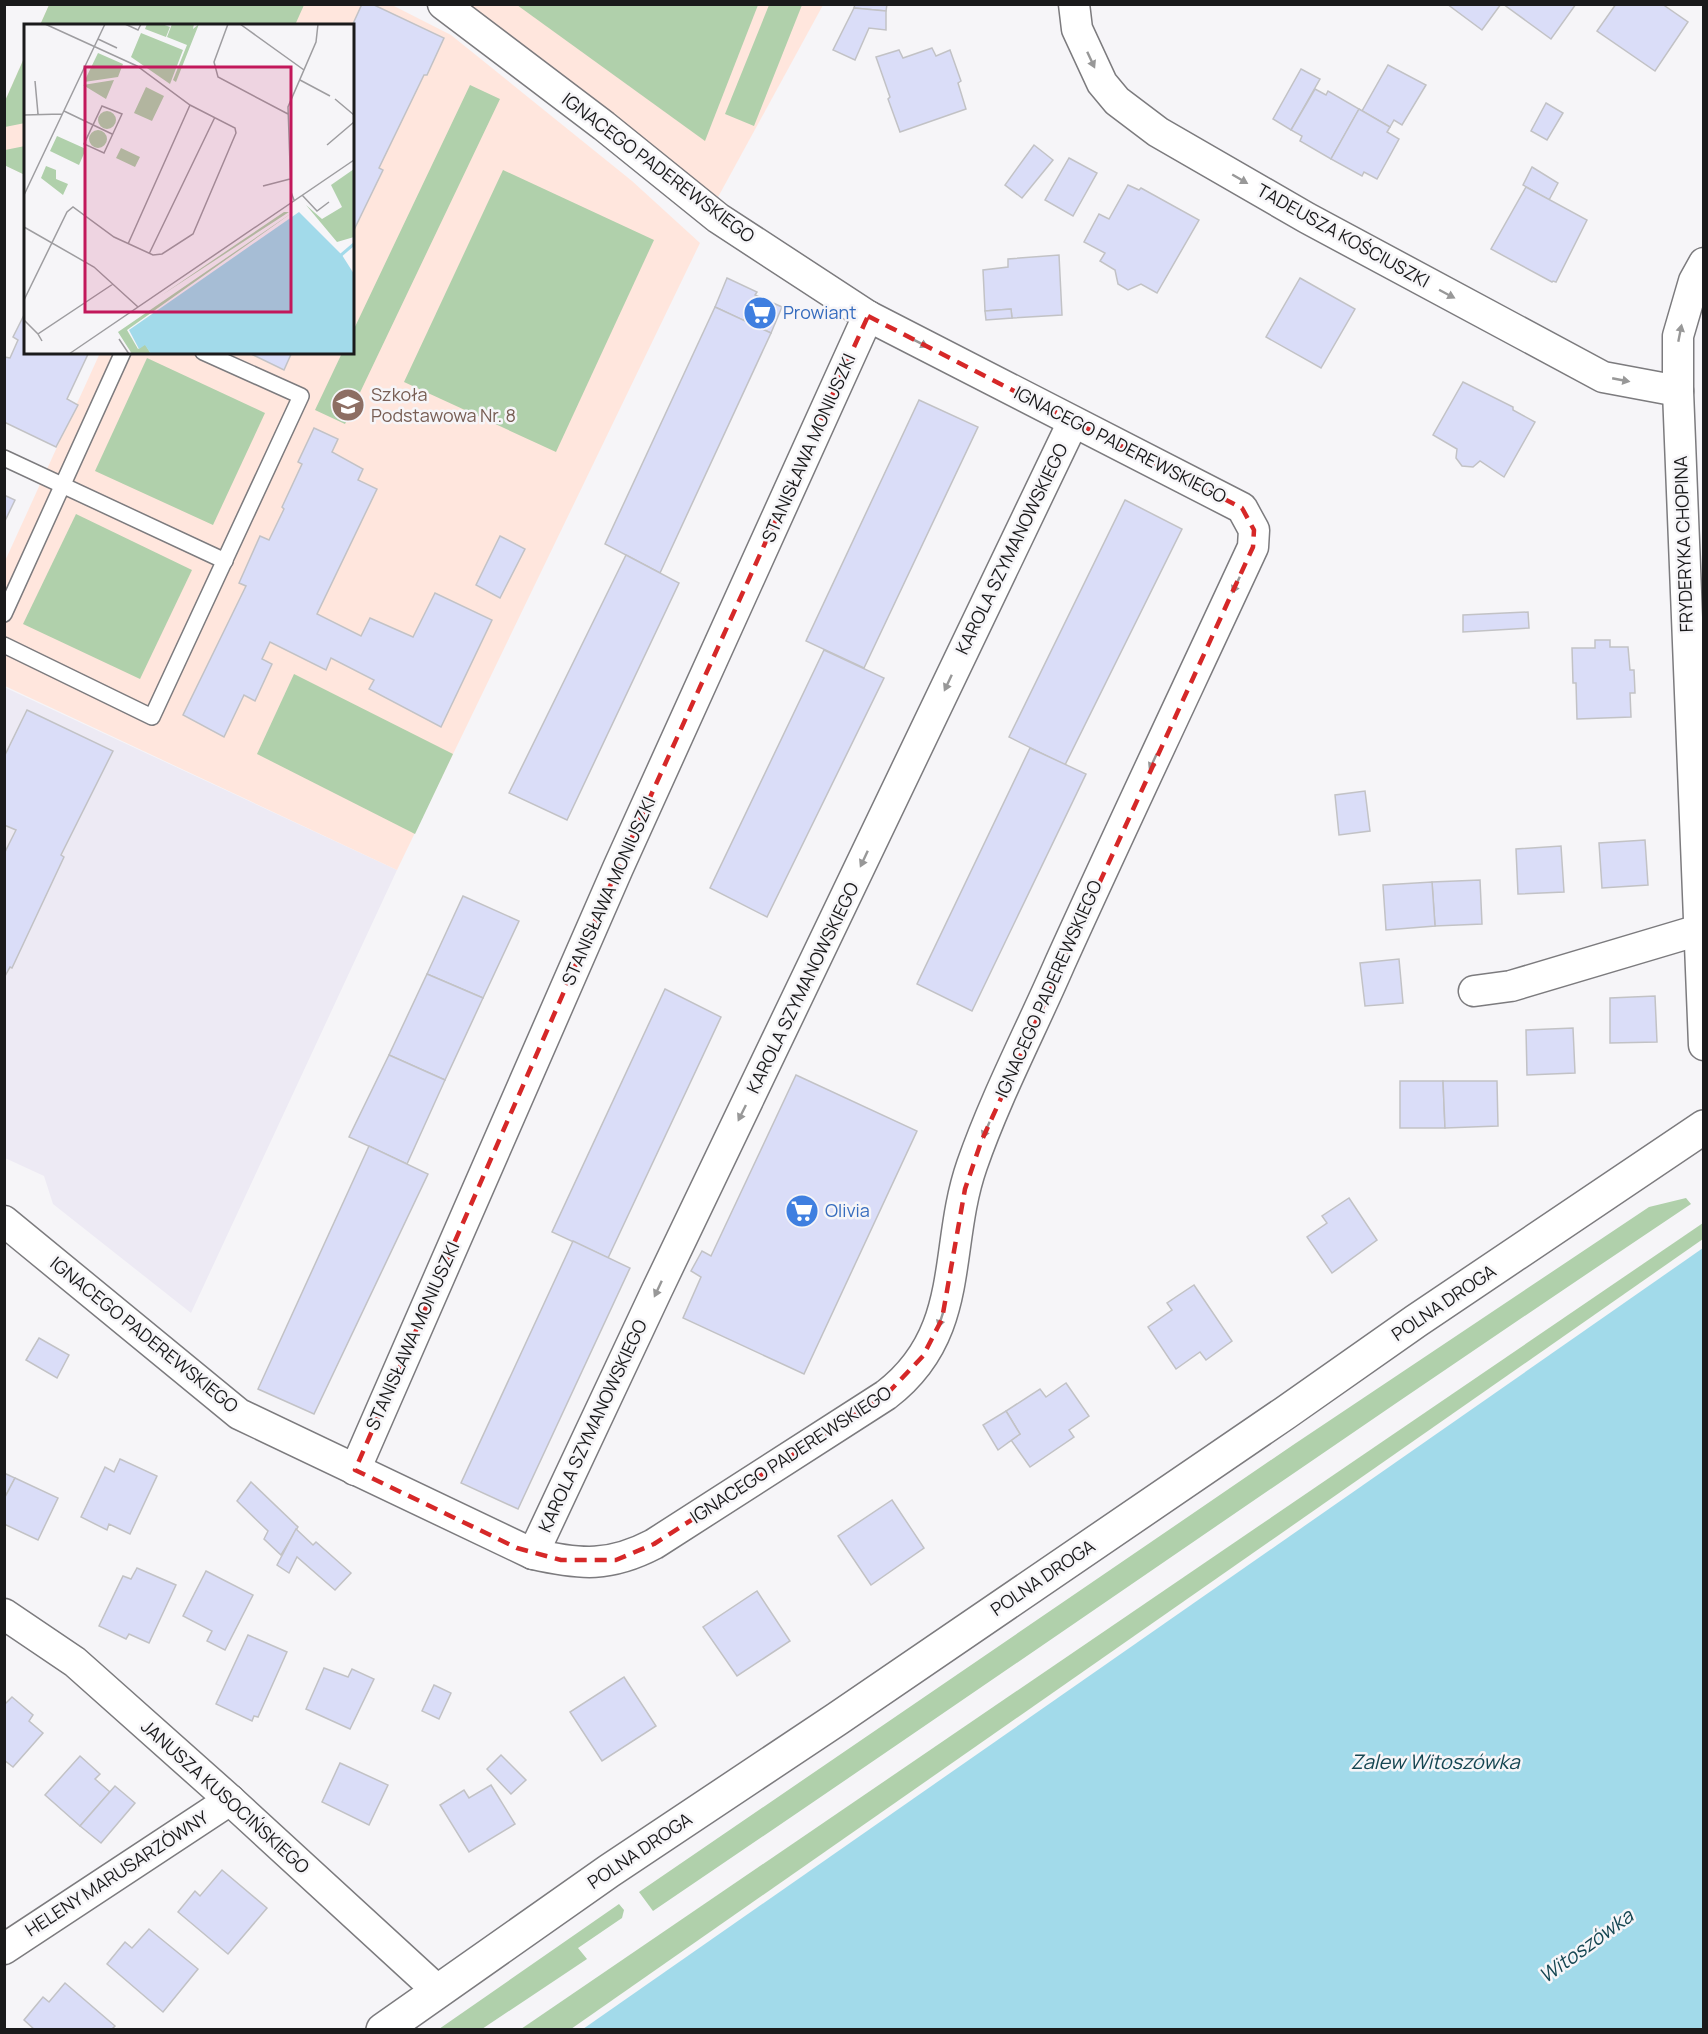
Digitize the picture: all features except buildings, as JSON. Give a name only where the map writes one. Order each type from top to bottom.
[{"type":"street","name":"IGNACEGO PADEREWSKIEGO","points":[[4,1221],[239,1414],[533,1554],[588,1563],[615,1560],[646,1548],[886,1395],[910,1374],[932,1343],[947,1298],[965,1189],[981,1142],[1096,885],[1253,547],[1254,530],[1242,508],[868,316],[718,218],[604,126],[443,4]]},
{"type":"street","name":"TADEUSZA KOŚCIUSZKI","points":[[1074,4],[1077,29],[1102,83],[1117,101],[1158,132],[1307,218],[1603,377],[1678,391]]},
{"type":"street","name":"FRYDERYKA CHOPINA","points":[[1704,263],[1694,281],[1678,336],[1678,391],[1704,1045]]},
{"type":"street","name":"STANISŁAWA MONIUSZKI","points":[[355,1470],[618,868],[868,316]]},
{"type":"street","name":"KAROLA SZYMANOWSKIEGO","points":[[533,1554],[1073,422]]},
{"type":"street","points":[[1474,991],[1511,986],[1699,930]]},
{"type":"street","name":"POLNA DROGA","points":[[383,2030],[609,1871],[1704,1127]]},
{"type":"street","name":"JANUSZA KUSOCIŃSKIEGO","points":[[4,1614],[75,1662],[230,1800],[437,1990]]},
{"type":"street","name":"HELENY MARUSARZÓWNY","points":[[4,1949],[230,1800]]},
{"type":"lane","points":[[4,614],[122,354]]},
{"type":"lane","points":[[4,645],[152,717],[301,396],[207,354]]},
{"type":"lane","points":[[4,458],[225,561]]},
{"type":"highlighted area","points":[[868,316],[1242,508],[1254,530],[1253,547],[981,1142],[965,1189],[942,1319],[923,1356],[886,1395],[654,1544],[616,1560],[561,1560],[517,1548],[355,1470],[618,868]]},
{"type":"shaded area","name":"Szkoła Podstawowa Nr. 8","points":[[49,5],[392,5],[451,35],[632,181],[700,243],[397,870],[5,686],[5,561],[100,354],[354,354],[354,24],[40,24]]},
{"type":"shaded area","points":[[468,5],[823,5],[717,199]]},
{"type":"shaded area","points":[[24,58],[24,174],[5,165],[5,101]]},
{"type":"shaded area","points":[[4,687],[397,870],[191,1313],[53,1204],[44,1176],[5,1158]]},
{"type":"green space","points":[[49,4],[304,5],[295,24],[40,24]]},
{"type":"green space","points":[[517,5],[758,5],[705,141]]},
{"type":"green space","points":[[769,5],[802,5],[754,126],[725,114]]},
{"type":"green space","points":[[24,58],[24,123],[5,127],[5,101]]},
{"type":"green space","points":[[470,85],[500,99],[345,424],[315,410],[342,354],[354,354],[354,329]]},
{"type":"green space","points":[[24,146],[24,175],[4,165],[5,150]]},
{"type":"green space","points":[[503,170],[654,240],[556,452],[404,382]]},
{"type":"green space","points":[[147,358],[265,413],[213,525],[95,471]]},
{"type":"green space","points":[[76,514],[192,570],[140,679],[23,624]]},
{"type":"green space","points":[[294,674],[453,754],[415,834],[257,754]]},
{"type":"green space","points":[[1686,1198],[1691,1204],[653,1911],[639,1892],[1293,1445],[1649,1207]]},
{"type":"green space","points":[[1703,1223],[1703,1239],[571,2029],[521,2029]]},
{"type":"green space","points":[[619,1904],[624,1910],[622,1918],[578,1948],[587,1959],[482,2029],[439,2029]]},
{"type":"water","name":"Zalew Witoszówka","points":[[1703,1248],[1703,2029],[583,2029]]},
{"type":"place","name":"Prowiant","points":[[760,313]]},
{"type":"place","name":"Szkoła Podstawowa Nr. 8","points":[[348,405]]},
{"type":"place","name":"Olivia","points":[[802,1211]]},
{"type":"water label","name":"Witoszówka","points":[[1586,1946]]}]
